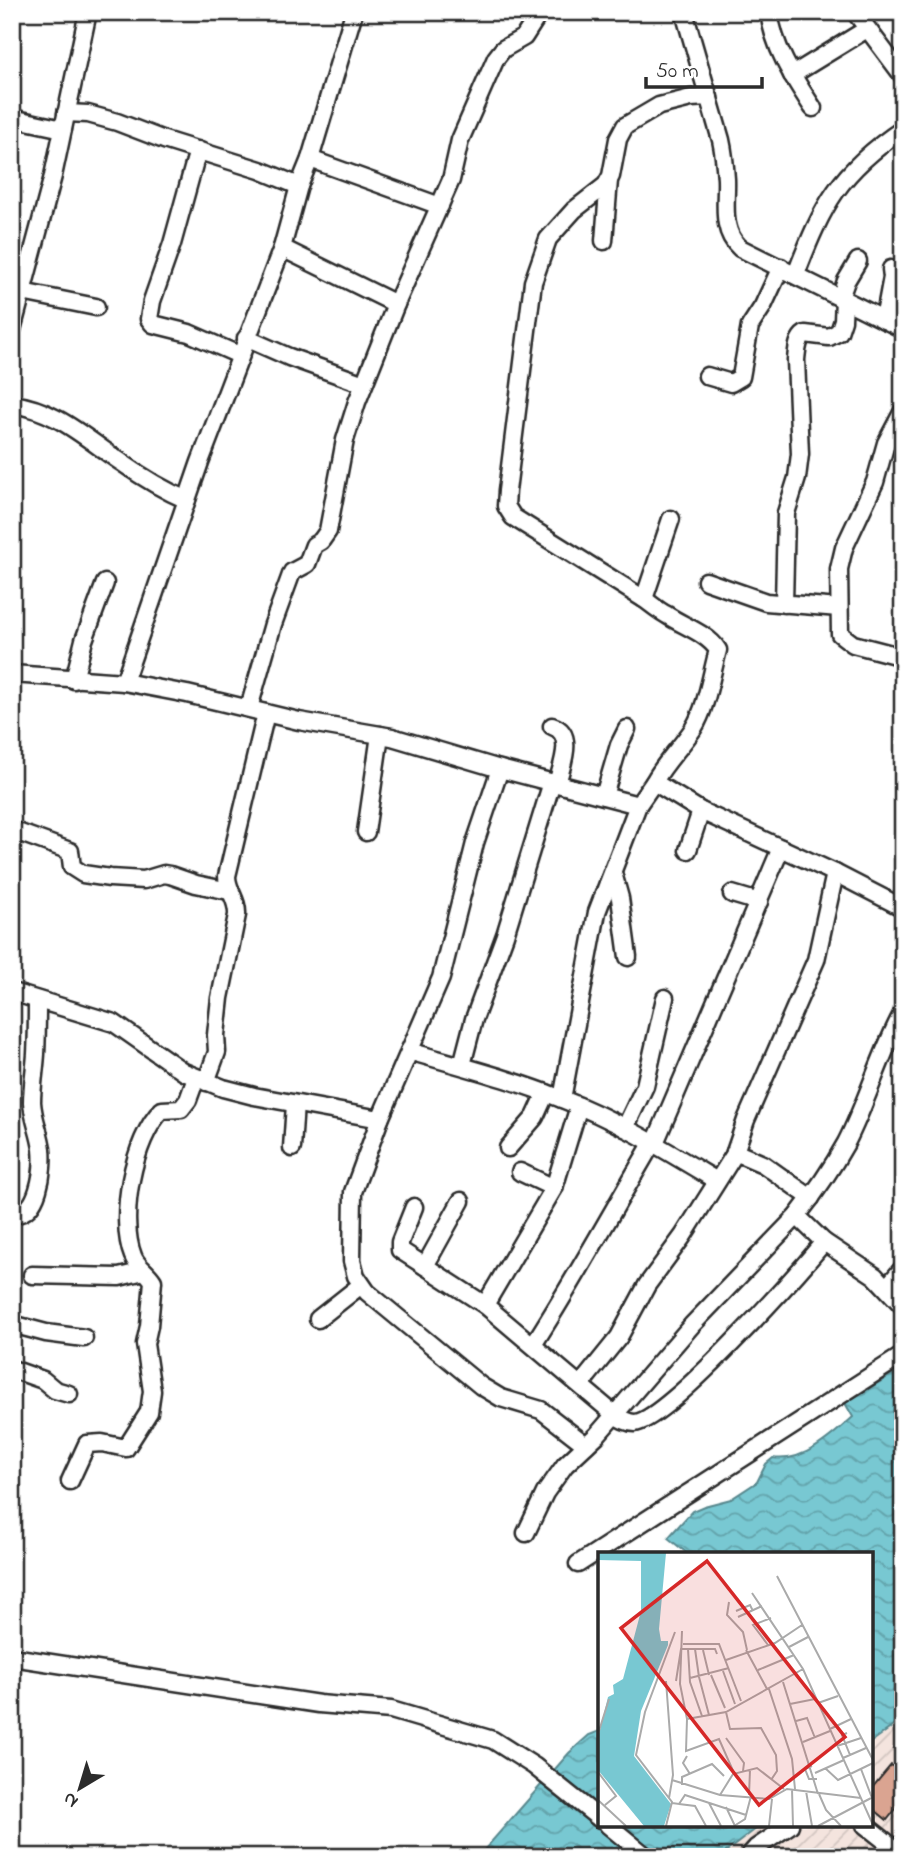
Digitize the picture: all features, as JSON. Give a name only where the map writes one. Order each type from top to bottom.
[{"type":"street","points":[[12,330],[53,176],[88,12]]},
{"type":"street","points":[[124,682],[239,355],[282,248],[354,12]]},
{"type":"street","points":[[249,708],[273,624],[292,572],[307,564],[314,545],[321,541],[328,531],[345,440],[396,304],[451,180],[460,139],[496,58],[503,49],[524,37],[540,12]]},
{"type":"street","points":[[684,12],[724,156],[728,231],[740,248],[903,329]]},
{"type":"street","points":[[768,12],[775,43],[813,108]]},
{"type":"street","points":[[792,75],[862,18],[903,76]]},
{"type":"street","points":[[604,242],[609,180],[618,138],[625,127],[659,106],[691,98],[709,97]]},
{"type":"street","points":[[12,118],[65,121],[88,114],[260,170],[299,186]]},
{"type":"street","points":[[707,376],[731,383],[741,377],[750,326],[788,270],[835,191],[868,154],[903,129]]},
{"type":"street","points":[[198,150],[172,244],[152,301],[149,319],[153,324],[189,333],[239,355]]},
{"type":"street","points":[[310,159],[440,206]]},
{"type":"street","points":[[562,1099],[597,912],[638,805],[662,766],[694,728],[718,650],[710,640],[664,614],[513,517],[506,506],[535,273],[548,239],[563,220],[609,180]]},
{"type":"street","points":[[282,248],[396,304]]},
{"type":"street","points":[[784,604],[786,513],[797,478],[800,454],[797,348],[805,334],[829,337],[839,332],[844,320],[842,299],[846,281],[858,261]]},
{"type":"street","points":[[884,320],[891,269]]},
{"type":"street","points":[[22,292],[96,307]]},
{"type":"street","points":[[246,338],[364,384]]},
{"type":"street","points":[[12,404],[49,413],[167,492],[187,500]]},
{"type":"street","points":[[903,411],[886,443],[875,482],[844,548],[839,569],[839,631],[844,638],[853,644],[903,657]]},
{"type":"street","points":[[644,599],[671,519]]},
{"type":"street","points":[[706,580],[754,598],[784,604],[839,608]]},
{"type":"street","points":[[74,680],[84,640],[104,583]]},
{"type":"street","points":[[12,674],[124,682],[249,708],[310,724],[380,735],[638,805]]},
{"type":"street","points":[[70,1481],[88,1444],[102,1443],[126,1448],[149,1412],[152,1391],[145,1343],[153,1281],[133,1258],[126,1215],[143,1141],[158,1114],[166,1108],[175,1111],[181,1109],[217,1052],[220,998],[238,905],[229,891],[227,876],[230,854],[266,713]]},
{"type":"street","points":[[462,1065],[474,1019],[505,935],[566,745],[561,731],[552,726]]},
{"type":"street","points":[[604,796],[619,745],[627,729]]},
{"type":"street","points":[[366,832],[380,735]]},
{"type":"street","points":[[500,769],[475,843],[441,978],[380,1119],[352,1199],[352,1261],[361,1285],[481,1386],[501,1398],[541,1410],[586,1445]]},
{"type":"street","points":[[654,782],[701,811],[835,873],[903,908]]},
{"type":"street","points":[[688,850],[701,811]]},
{"type":"street","points":[[12,830],[70,851],[72,867],[83,874],[136,880],[170,874],[196,884],[229,891]]},
{"type":"street","points":[[533,1345],[579,1274],[654,1143],[781,848]]},
{"type":"street","points":[[612,873],[622,908],[628,957]]},
{"type":"street","points":[[581,1384],[619,1337],[647,1285],[684,1236],[735,1152],[746,1120],[816,960],[835,873]]},
{"type":"street","points":[[732,894],[759,902]]},
{"type":"street","points":[[12,992],[114,1023],[201,1080],[237,1092],[380,1119]]},
{"type":"street","points":[[625,1128],[645,1086],[666,998]]},
{"type":"street","points":[[12,1214],[20,1215],[28,1210],[38,1188],[43,1160],[32,1104],[37,1000]]},
{"type":"street","points":[[526,1533],[555,1477],[615,1415],[692,1325],[811,1198],[845,1143],[903,1012]]},
{"type":"street","points":[[409,1051],[462,1065],[579,1106],[654,1143],[717,1181]]},
{"type":"street","points":[[508,1148],[535,1117],[545,1093]]},
{"type":"street","points":[[292,1148],[295,1104]]},
{"type":"street","points":[[485,1306],[554,1188],[579,1106]]},
{"type":"street","points":[[735,1152],[763,1164],[811,1198]]},
{"type":"street","points":[[520,1172],[554,1188]]},
{"type":"street","points":[[425,1266],[461,1201]]},
{"type":"street","points":[[414,1207],[399,1247],[403,1253],[485,1306],[615,1415],[630,1423],[640,1421],[659,1410],[710,1367],[786,1287],[824,1241]]},
{"type":"street","points":[[797,1216],[824,1241],[887,1287],[903,1306]]},
{"type":"street","points":[[887,1287],[903,1268]]},
{"type":"street","points":[[32,1275],[119,1277],[144,1271]]},
{"type":"street","points":[[318,1319],[361,1285]]},
{"type":"street","points":[[12,1324],[46,1334],[84,1338]]},
{"type":"street","points":[[578,1564],[903,1354]]},
{"type":"street","points":[[12,1369],[43,1380],[55,1390],[69,1394]]},
{"type":"street","points":[[12,1657],[319,1704],[391,1710],[493,1740],[534,1766],[598,1817]]},
{"type":"street","points":[[610,1827],[646,1857]]},
{"type":"street","points":[[748,1857],[756,1848],[787,1827]]},
{"type":"street","points":[[868,1827],[903,1854]]},
{"type":"shaded area","points":[[903,1719],[903,1857],[719,1857],[758,1827],[873,1827],[873,1741]]},
{"type":"water","points":[[903,1368],[903,1719],[873,1741],[873,1552],[686,1552],[668,1538],[692,1511],[731,1499],[757,1482],[766,1464],[773,1458],[795,1456],[826,1440],[853,1417],[845,1403]]},
{"type":"water","points":[[598,1732],[598,1827],[758,1827],[719,1857],[478,1857],[569,1753],[589,1735]]},
{"type":"building","points":[[891,1765],[903,1774],[903,1800],[887,1820],[873,1809],[873,1787]]}]
